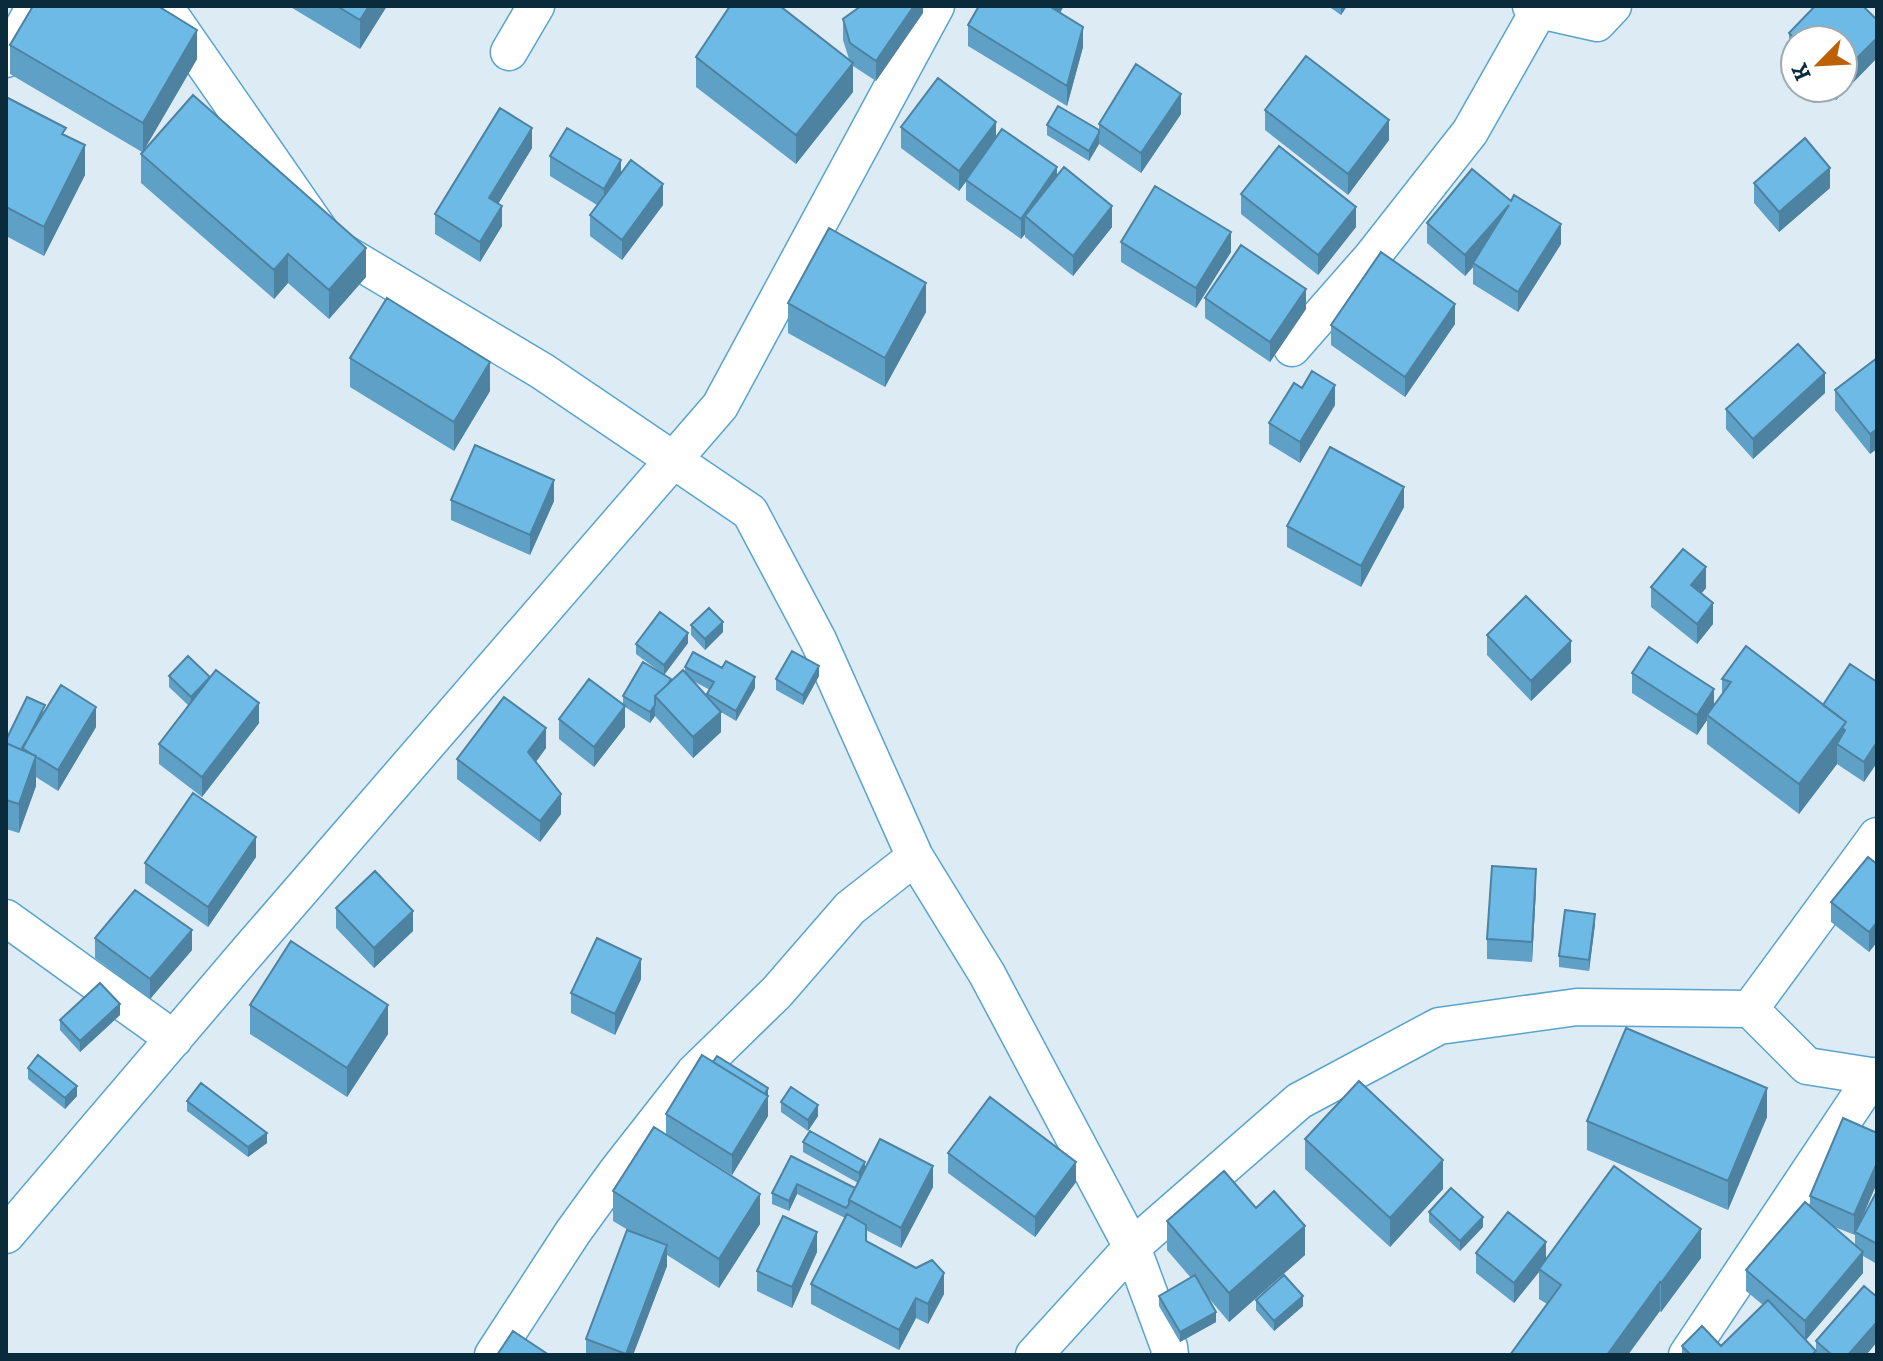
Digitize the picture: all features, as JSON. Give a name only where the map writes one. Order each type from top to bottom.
[{"type":"street","points":[[6,59],[35,6]]},
{"type":"street","points":[[164,6],[329,244],[542,371],[750,512],[818,640],[915,857],[987,974],[1132,1247],[1170,1355]]},
{"type":"street","points":[[509,52],[536,6]]},
{"type":"street","points":[[6,1235],[720,406],[936,6]]},
{"type":"street","points":[[1292,348],[1371,258],[1470,132],[1535,8],[1597,23],[1613,6]]},
{"type":"street","points":[[1750,1009],[1877,836]]},
{"type":"street","points":[[493,1355],[609,1182],[694,1073],[777,992],[850,908],[915,857]]},
{"type":"street","points":[[6,918],[174,1039]]},
{"type":"street","points":[[1034,1355],[1132,1247],[1299,1101],[1439,1026],[1577,1007],[1750,1009],[1807,1066],[1875,1077],[1687,1355]]},
{"type":"building","points":[[33,6],[158,6],[197,30],[143,123],[10,45]]},
{"type":"building","points":[[337,6],[369,6],[360,20]]},
{"type":"building","points":[[730,6],[780,6],[853,63],[796,135],[696,57]]},
{"type":"building","points":[[861,6],[914,6],[876,61],[850,43],[843,19]]},
{"type":"building","points":[[979,6],[1049,6],[1083,27],[1067,86],[968,25]]},
{"type":"building","points":[[1815,6],[1863,6],[1877,20],[1877,38],[1859,56],[1859,24],[1798,24]]},
{"type":"building","points":[[1306,56],[1389,120],[1348,174],[1265,110]]},
{"type":"building","points":[[1136,64],[1181,94],[1141,153],[1099,124]]},
{"type":"building","points":[[938,78],[996,122],[959,171],[901,127]]},
{"type":"building","points":[[193,95],[366,248],[329,290],[288,254],[274,270],[141,154]]},
{"type":"building","points":[[6,97],[66,128],[62,134],[85,145],[44,227],[6,207]]},
{"type":"building","points":[[1058,106],[1099,130],[1089,151],[1047,125]]},
{"type":"building","points":[[500,108],[532,128],[489,198],[502,206],[480,242],[435,214]]},
{"type":"building","points":[[567,128],[621,160],[604,189],[550,156]]},
{"type":"building","points":[[1002,129],[1057,167],[1021,219],[966,180]]},
{"type":"building","points":[[1805,138],[1830,168],[1779,212],[1754,183]]},
{"type":"building","points":[[1279,146],[1356,207],[1318,255],[1241,194]]},
{"type":"building","points":[[631,160],[663,184],[622,240],[590,215]]},
{"type":"building","points":[[1064,167],[1112,206],[1073,256],[1025,216]]},
{"type":"building","points":[[1472,169],[1511,201],[1514,195],[1561,224],[1518,292],[1473,263],[1509,205],[1465,255],[1427,223]]},
{"type":"building","points":[[1155,186],[1231,232],[1196,288],[1121,242]]},
{"type":"building","points":[[829,228],[926,283],[885,358],[788,303]]},
{"type":"building","points":[[1241,245],[1306,289],[1270,342],[1205,298]]},
{"type":"building","points":[[1381,252],[1455,304],[1405,377],[1331,325]]},
{"type":"building","points":[[387,298],[490,362],[454,422],[350,358]]},
{"type":"building","points":[[1798,344],[1825,373],[1753,439],[1726,409]]},
{"type":"building","points":[[1877,358],[1877,429],[1870,434],[1835,390]]},
{"type":"building","points":[[1312,371],[1335,385],[1300,442],[1269,423],[1294,383],[1302,388]]},
{"type":"building","points":[[475,445],[554,480],[530,535],[451,500]]},
{"type":"building","points":[[1330,447],[1404,487],[1361,566],[1287,526]]},
{"type":"building","points":[[1683,549],[1706,567],[1691,585],[1713,603],[1697,624],[1651,587]]},
{"type":"building","points":[[1526,596],[1571,641],[1531,681],[1487,635]]},
{"type":"building","points":[[709,608],[723,622],[705,639],[691,625]]},
{"type":"building","points":[[660,612],[688,633],[664,665],[636,644]]},
{"type":"building","points":[[1746,646],[1846,722],[1799,784],[1707,715],[1731,682],[1722,679]]},
{"type":"building","points":[[1649,647],[1714,689],[1697,715],[1632,673]]},
{"type":"building","points":[[792,651],[819,666],[803,695],[776,679]]},
{"type":"building","points":[[693,652],[722,668],[726,661],[755,677],[736,711],[707,694],[714,682],[685,667]]},
{"type":"building","points":[[188,656],[210,677],[191,697],[169,676]]},
{"type":"building","points":[[643,662],[671,679],[655,696],[655,705],[650,712],[623,696]]},
{"type":"building","points":[[1850,664],[1877,682],[1877,742],[1864,762],[1837,744],[1846,722],[1823,705]]},
{"type":"building","points":[[216,670],[259,703],[202,777],[159,744]]},
{"type":"building","points":[[683,670],[721,712],[693,737],[655,696]]},
{"type":"building","points":[[589,679],[625,706],[594,747],[559,719]]},
{"type":"building","points":[[61,685],[96,707],[58,770],[22,748]]},
{"type":"building","points":[[27,697],[45,705],[22,750],[6,743],[6,740]]},
{"type":"building","points":[[504,697],[546,728],[528,752],[561,794],[540,821],[457,759]]},
{"type":"building","points":[[6,743],[36,756],[19,804],[6,800]]},
{"type":"building","points":[[193,793],[256,837],[208,907],[145,863]]},
{"type":"building","points":[[1868,857],[1877,864],[1877,922],[1869,932],[1831,902]]},
{"type":"building","points":[[1492,866],[1536,869],[1532,942],[1487,939]]},
{"type":"building","points":[[375,871],[413,911],[374,948],[336,908]]},
{"type":"building","points":[[135,890],[192,930],[150,979],[95,938]]},
{"type":"building","points":[[1565,910],[1595,914],[1589,960],[1559,956]]},
{"type":"building","points":[[597,938],[641,959],[615,1014],[571,993]]},
{"type":"building","points":[[291,941],[388,1005],[347,1068],[250,1005]]},
{"type":"building","points":[[100,983],[120,1004],[80,1041],[60,1020]]},
{"type":"building","points":[[1626,1028],[1767,1088],[1728,1181],[1587,1121]]},
{"type":"building","points":[[38,1055],[77,1086],[65,1098],[28,1068]]},
{"type":"building","points":[[702,1055],[768,1096],[732,1155],[666,1114]]},
{"type":"building","points":[[717,1056],[768,1088],[765,1094],[713,1062]]},
{"type":"building","points":[[1359,1081],[1443,1160],[1390,1218],[1305,1139]]},
{"type":"building","points":[[201,1083],[267,1133],[248,1147],[187,1101]]},
{"type":"building","points":[[791,1087],[818,1105],[808,1120],[781,1102]]},
{"type":"building","points":[[990,1097],[1076,1162],[1035,1217],[948,1153]]},
{"type":"building","points":[[1843,1118],[1877,1133],[1877,1163],[1854,1215],[1810,1196]]},
{"type":"building","points":[[654,1127],[760,1194],[719,1259],[613,1191]]},
{"type":"building","points":[[810,1131],[865,1162],[859,1173],[803,1142]]},
{"type":"building","points":[[880,1139],[933,1166],[901,1228],[849,1200]]},
{"type":"building","points":[[791,1156],[855,1188],[846,1208],[797,1184],[789,1201],[772,1193]]},
{"type":"building","points":[[1614,1166],[1701,1229],[1607,1355],[1510,1355],[1561,1285],[1539,1269]]},
{"type":"building","points":[[1224,1171],[1256,1208],[1274,1191],[1305,1226],[1229,1293],[1167,1221]]},
{"type":"building","points":[[1451,1188],[1483,1217],[1460,1241],[1429,1212]]},
{"type":"building","points":[[1877,1191],[1877,1244],[1855,1232]]},
{"type":"building","points":[[1805,1202],[1863,1252],[1805,1321],[1746,1270]]},
{"type":"building","points":[[1508,1212],[1546,1242],[1514,1283],[1476,1253]]},
{"type":"building","points":[[847,1214],[866,1225],[866,1241],[916,1268],[932,1260],[944,1273],[928,1304],[916,1298],[899,1330],[811,1284]]},
{"type":"building","points":[[783,1216],[817,1232],[792,1287],[757,1271]]},
{"type":"building","points":[[627,1230],[667,1245],[626,1354],[586,1339]]},
{"type":"building","points":[[1195,1275],[1216,1312],[1180,1332],[1159,1296]]},
{"type":"building","points":[[1284,1275],[1303,1296],[1274,1321],[1256,1300]]},
{"type":"building","points":[[1864,1286],[1877,1297],[1877,1322],[1848,1355],[1832,1355],[1816,1341]]},
{"type":"building","points":[[1768,1300],[1816,1351],[1812,1355],[1691,1355],[1682,1346],[1702,1326],[1721,1346]]},
{"type":"building","points":[[513,1331],[549,1355],[497,1355]]}]
